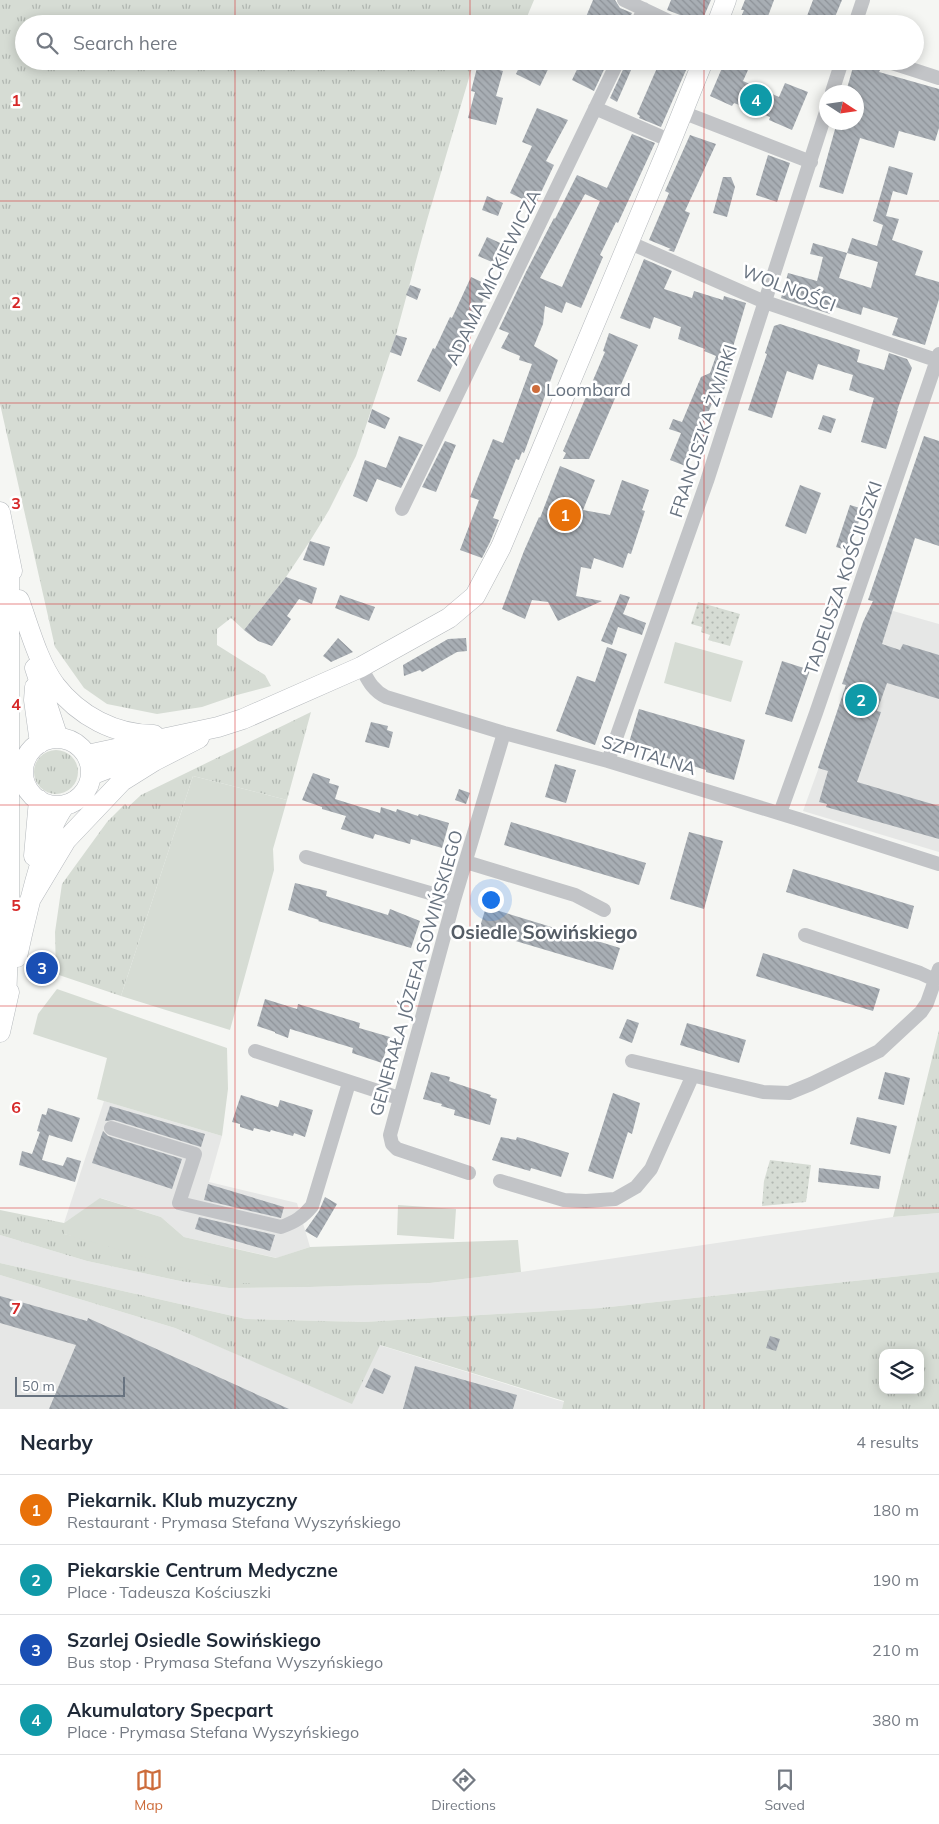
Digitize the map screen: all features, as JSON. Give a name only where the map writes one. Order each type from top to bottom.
[{"type":"street","points":[[624,0],[656,15]]},
{"type":"street","points":[[720,15],[726,0]]},
{"type":"street","points":[[857,15],[863,0]]},
{"type":"street","points":[[641,15],[644,9]]},
{"type":"street","name":"ADAMA MICKIEWICZA","points":[[402,510],[614,70]]},
{"type":"street","points":[[91,775],[243,719],[362,667],[449,618],[475,596],[501,547],[699,70]]},
{"type":"street","points":[[834,85],[839,70]]},
{"type":"street","points":[[914,70],[939,78]]},
{"type":"street","points":[[595,108],[671,141]]},
{"type":"street","points":[[682,112],[811,162]]},
{"type":"street","name":"FRANCISZKA ŻWIRKI","points":[[608,760],[707,481],[821,130]]},
{"type":"street","name":"WOLNOŚCI","points":[[628,242],[765,302],[938,359]]},
{"type":"street","name":"TADEUSZA KOŚCIUSZKI","points":[[780,813],[938,359]]},
{"type":"street","points":[[0,512],[9,559],[35,668],[49,741]]},
{"type":"street","points":[[6,1004],[9,917],[9,559]]},
{"type":"street","points":[[19,600],[43,663],[55,685],[79,709],[101,724],[132,734],[154,736],[218,727]]},
{"type":"street","name":"SZPITALNA","points":[[362,667],[370,684],[378,692],[386,696],[504,732],[608,760],[939,864]]},
{"type":"street","points":[[87,755],[218,727]]},
{"type":"street","points":[[30,900],[66,840],[122,780],[218,727]]},
{"type":"street","name":"GENERAŁA JÓZEFA SOWIŃSKIEGO","points":[[468,1173],[397,1150],[392,1144],[390,1135],[454,900],[504,732]]},
{"type":"street","points":[[64,739],[78,744],[87,755],[91,775],[89,785],[75,801],[65,805],[52,805],[39,800],[28,788],[23,771],[31,750],[49,741],[64,739]]},
{"type":"street","points":[[30,900],[39,800]]},
{"type":"street","points":[[0,1032],[30,900],[56,816],[65,805]]},
{"type":"street","points":[[306,857],[454,900]]},
{"type":"street","points":[[466,862],[575,895],[604,910]]},
{"type":"street","points":[[632,1061],[692,1077],[763,1092],[789,1093],[878,1051],[921,1012],[927,1003],[937,975],[920,973],[805,935]]},
{"type":"street","points":[[255,1051],[399,1098]]},
{"type":"street","points":[[500,1181],[564,1200],[615,1199],[636,1187],[652,1169],[692,1077]]},
{"type":"street","points":[[111,1128],[195,1154],[179,1203],[281,1227],[304,1216],[312,1206],[349,1083]]},
{"type":"shaded area","points":[[872,605],[939,624],[939,852],[803,811]]},
{"type":"shaded area","points":[[104,1101],[222,1136],[209,1182],[297,1203],[310,1247],[277,1258],[184,1237],[161,1217],[101,1198],[64,1223]]},
{"type":"shaded area","points":[[939,1213],[939,1272],[600,1308],[364,1322],[246,1319],[0,1263],[0,1235],[87,1261],[180,1281],[229,1288],[430,1283],[521,1272],[893,1217]]},
{"type":"shaded area","points":[[0,1275],[175,1328],[352,1403],[379,1345],[564,1402],[562,1409],[0,1409]]},
{"type":"green space","points":[[0,0],[534,0],[528,15],[15,15],[15,70],[471,70],[427,220],[396,335],[356,456],[329,510],[310,541],[286,577],[244,630],[231,618],[217,629],[217,645],[265,675],[271,686],[202,707],[157,714],[107,704],[84,688],[55,647],[0,404]]},
{"type":"green space","points":[[698,602],[740,614],[730,646],[708,640],[710,635],[701,632],[702,627],[691,624]]},
{"type":"green space","points":[[675,642],[743,661],[731,702],[664,683]]},
{"type":"green space","points":[[311,712],[287,800],[193,776],[121,996],[56,974],[55,932],[62,884],[107,822],[125,804],[128,807],[141,795]]},
{"type":"green space","points":[[56,750],[68,754],[74,760],[78,772],[74,784],[68,790],[56,794],[44,790],[38,784],[34,772],[38,760],[44,754]]},
{"type":"green space","points":[[193,776],[287,800],[273,849],[274,870],[230,1030],[121,996]]},
{"type":"green space","points":[[57,989],[227,1048],[228,1089],[222,1136],[97,1099],[107,1058],[33,1034],[38,1014]]},
{"type":"green space","points":[[939,1030],[939,1213],[893,1217]]},
{"type":"green space","points":[[770,1160],[811,1165],[806,1202],[762,1206],[764,1181]]},
{"type":"green space","points":[[100,1198],[161,1217],[184,1237],[276,1258],[310,1247],[518,1240],[521,1272],[430,1283],[310,1287],[310,1285],[236,1283],[64,1234],[64,1223]]},
{"type":"green space","points":[[398,1205],[456,1209],[454,1239],[397,1235]]},
{"type":"green space","points":[[0,1210],[64,1223],[64,1234],[310,1285],[310,1287],[229,1288],[180,1281],[87,1261],[0,1235]]},
{"type":"green space","points":[[0,1263],[246,1319],[364,1322],[600,1308],[939,1272],[939,1409],[562,1409],[564,1401],[380,1345],[352,1404],[175,1328],[0,1275]]},
{"type":"building","points":[[593,0],[615,0],[620,8],[632,13],[631,15],[587,15]]},
{"type":"building","points":[[671,0],[711,0],[704,15],[680,15],[667,10]]},
{"type":"building","points":[[745,0],[774,0],[768,15],[742,15],[744,10],[741,10]]},
{"type":"building","points":[[813,0],[842,0],[836,15],[807,15]]},
{"type":"building","points":[[476,70],[503,71],[496,96],[503,98],[496,125],[468,118],[475,92],[471,91]]},
{"type":"building","points":[[518,70],[548,70],[540,86],[516,74]]},
{"type":"building","points":[[577,70],[604,70],[594,91],[572,80]]},
{"type":"building","points":[[623,70],[631,70],[617,102],[610,98]]},
{"type":"building","points":[[656,70],[686,70],[661,127],[639,118],[640,116],[637,114]]},
{"type":"building","points":[[721,70],[748,70],[743,81],[779,97],[785,83],[808,92],[792,130],[769,120],[770,117],[734,103],[732,106],[710,96]]},
{"type":"building","points":[[852,70],[880,70],[879,72],[939,89],[939,128],[935,141],[899,131],[894,148],[860,138],[843,194],[819,187],[835,130],[864,130],[864,85],[848,85]]},
{"type":"building","points":[[537,108],[568,120],[546,161],[554,165],[535,205],[510,193],[532,146],[522,142]]},
{"type":"building","points":[[632,134],[655,143],[618,223],[616,222],[600,255],[603,257],[581,308],[566,302],[562,313],[545,306],[543,324],[534,346],[558,360],[524,453],[522,452],[519,460],[516,459],[493,518],[499,520],[482,558],[460,550],[479,500],[470,497],[493,439],[503,443],[532,364],[519,360],[520,356],[501,348],[509,333],[499,329],[526,272],[577,175],[607,188]],"holes":[[[585,194],[600,201],[562,287],[540,278]]]},
{"type":"building","points":[[690,135],[716,144],[685,211],[690,213],[674,252],[649,240],[669,193],[665,191]]},
{"type":"building","points":[[768,155],[790,163],[777,202],[756,195]]},
{"type":"building","points":[[889,166],[913,173],[907,195],[893,191],[886,216],[899,219],[892,240],[923,251],[915,275],[939,282],[939,299],[925,345],[892,335],[898,318],[863,307],[861,315],[832,306],[830,314],[781,298],[788,273],[817,281],[823,257],[810,254],[813,243],[847,253],[852,238],[877,246],[883,225],[873,221]],"holes":[[[847,253],[878,262],[871,288],[839,278]]]},
{"type":"building","points":[[723,177],[731,177],[735,187],[727,217],[713,213]]},
{"type":"building","points":[[487,196],[503,203],[498,216],[482,210]]},
{"type":"building","points":[[487,237],[507,246],[499,265],[478,256]]},
{"type":"building","points":[[644,259],[672,271],[664,289],[692,298],[694,291],[723,300],[724,296],[746,303],[733,347],[737,348],[728,372],[730,373],[722,395],[717,392],[701,429],[709,432],[705,443],[699,440],[688,467],[670,460],[681,433],[669,429],[673,419],[682,422],[701,377],[710,373],[716,356],[704,351],[705,349],[678,339],[681,327],[654,317],[650,329],[620,318]]},
{"type":"building","points":[[471,277],[490,286],[440,392],[417,381],[450,317],[452,318]]},
{"type":"building","points":[[410,285],[421,289],[417,300],[406,295]]},
{"type":"building","points":[[780,324],[860,350],[857,362],[884,370],[889,353],[907,359],[912,368],[886,449],[861,442],[874,398],[849,390],[853,375],[818,364],[813,380],[787,371],[772,418],[748,410],[767,354],[765,353],[774,326]]},
{"type":"building","points":[[609,333],[638,345],[589,459],[563,459],[566,453],[563,451],[605,352],[603,351]]},
{"type":"building","points":[[396,335],[407,338],[401,356],[390,352]]},
{"type":"building","points":[[372,409],[390,418],[385,429],[368,422]]},
{"type":"building","points":[[823,415],[836,419],[831,433],[818,429]]},
{"type":"building","points":[[399,436],[423,445],[401,488],[377,479],[367,502],[353,496],[365,460],[386,468]]},
{"type":"building","points":[[924,436],[939,441],[939,546],[915,538],[882,644],[900,650],[903,644],[939,655],[939,699],[887,683],[877,711],[881,712],[857,782],[939,806],[939,839],[826,807],[827,804],[819,802],[828,771],[818,768],[846,685],[842,684],[863,622],[873,601],[868,600]]},
{"type":"building","points":[[445,441],[456,445],[436,492],[422,487]]},
{"type":"building","points":[[560,466],[595,480],[583,510],[610,515],[622,480],[649,490],[642,510],[645,511],[631,554],[628,553],[623,568],[594,558],[591,569],[581,567],[576,596],[602,601],[558,621],[548,602],[532,600],[525,619],[502,609]]},
{"type":"building","points":[[800,485],[821,493],[806,534],[785,526]]},
{"type":"building","points":[[850,505],[863,509],[849,551],[836,547]]},
{"type":"building","points":[[310,541],[330,547],[324,566],[303,560]]},
{"type":"building","points":[[286,577],[317,588],[312,604],[299,599],[287,616],[291,619],[272,646],[258,641],[244,630]]},
{"type":"building","points":[[620,594],[630,597],[623,614],[646,623],[642,635],[618,627],[612,645],[601,641]]},
{"type":"building","points":[[340,595],[375,607],[369,621],[335,608]]},
{"type":"building","points":[[338,638],[353,652],[331,662],[323,656]]},
{"type":"building","points":[[466,638],[467,651],[457,652],[422,672],[420,670],[404,676],[403,665],[448,639]]},
{"type":"building","points":[[607,647],[627,654],[595,745],[556,731],[577,676],[595,682]]},
{"type":"building","points":[[782,661],[810,670],[792,722],[765,714]]},
{"type":"building","points":[[639,709],[745,740],[734,780],[628,746]]},
{"type":"building","points":[[371,722],[388,726],[387,730],[393,732],[389,748],[365,742]]},
{"type":"building","points":[[555,764],[576,770],[566,803],[545,797]]},
{"type":"building","points":[[313,773],[330,779],[329,783],[339,786],[335,799],[380,813],[381,807],[396,812],[397,809],[449,823],[442,848],[411,839],[410,844],[375,834],[373,839],[341,829],[346,816],[322,809],[322,807],[302,800]]},
{"type":"building","points":[[459,789],[470,793],[466,804],[455,800]]},
{"type":"building","points":[[511,822],[646,863],[639,885],[504,845]]},
{"type":"building","points":[[689,832],[723,841],[704,909],[670,899]]},
{"type":"building","points":[[793,869],[914,906],[908,929],[786,892]]},
{"type":"building","points":[[295,883],[327,891],[326,896],[388,915],[390,909],[420,921],[411,948],[318,921],[288,910]]},
{"type":"building","points":[[486,907],[620,948],[613,970],[479,930]]},
{"type":"building","points":[[763,953],[880,989],[873,1011],[756,976]]},
{"type":"building","points":[[265,999],[297,1009],[298,1004],[360,1023],[359,1028],[390,1037],[382,1063],[352,1053],[353,1048],[290,1029],[288,1038],[257,1026]]},
{"type":"building","points":[[627,1019],[639,1023],[632,1043],[619,1038]]},
{"type":"building","points":[[687,1023],[746,1040],[739,1063],[680,1045]]},
{"type":"building","points":[[431,1072],[450,1077],[449,1081],[491,1095],[490,1097],[497,1099],[490,1125],[454,1115],[455,1110],[423,1099]]},
{"type":"building","points":[[885,1072],[910,1078],[904,1105],[878,1099]]},
{"type":"building","points":[[613,1093],[640,1103],[632,1134],[628,1132],[613,1179],[588,1171]]},
{"type":"building","points":[[241,1095],[278,1107],[280,1100],[313,1110],[305,1137],[294,1133],[293,1136],[254,1128],[253,1131],[232,1122]]},
{"type":"building","points":[[110,1106],[205,1134],[201,1147],[114,1120],[105,1121]]},
{"type":"building","points":[[48,1108],[80,1118],[72,1142],[49,1135],[42,1160],[63,1166],[67,1157],[81,1161],[75,1182],[19,1165],[22,1151],[32,1154],[40,1132],[37,1131],[42,1114],[46,1115]]},
{"type":"building","points":[[857,1117],[897,1126],[890,1154],[850,1144]]},
{"type":"building","points":[[103,1131],[108,1136],[182,1159],[172,1189],[92,1163]]},
{"type":"building","points":[[501,1137],[516,1140],[517,1137],[569,1153],[561,1177],[531,1168],[530,1171],[492,1160]]},
{"type":"building","points":[[819,1168],[881,1176],[879,1189],[818,1182]]},
{"type":"building","points":[[208,1184],[284,1207],[281,1218],[204,1200]]},
{"type":"building","points":[[325,1197],[337,1204],[317,1238],[305,1231],[319,1211]]},
{"type":"building","points":[[199,1217],[275,1235],[270,1251],[195,1229]]},
{"type":"building","points":[[0,1296],[87,1321],[88,1318],[289,1409],[49,1409],[76,1345],[0,1323]]},
{"type":"building","points":[[770,1336],[780,1339],[776,1351],[766,1348]]},
{"type":"building","points":[[415,1366],[517,1395],[513,1409],[403,1409]]},
{"type":"building","points":[[374,1368],[391,1376],[383,1394],[365,1387]]},
{"type":"place","name":"Akumulatory Specpart","points":[[756,100]]},
{"type":"place","name":"Loombard","points":[[536,389]]},
{"type":"place","name":"Piekarnik. Klub muzyczny","points":[[565,515]]},
{"type":"place","name":"Piekarskie Centrum Medyczne","points":[[861,700]]},
{"type":"place","name":"Szarlej Osiedle Sowińskiego","points":[[42,968]]},
{"type":"district","name":"Osiedle Sowińskiego","points":[[544,932]]}]
